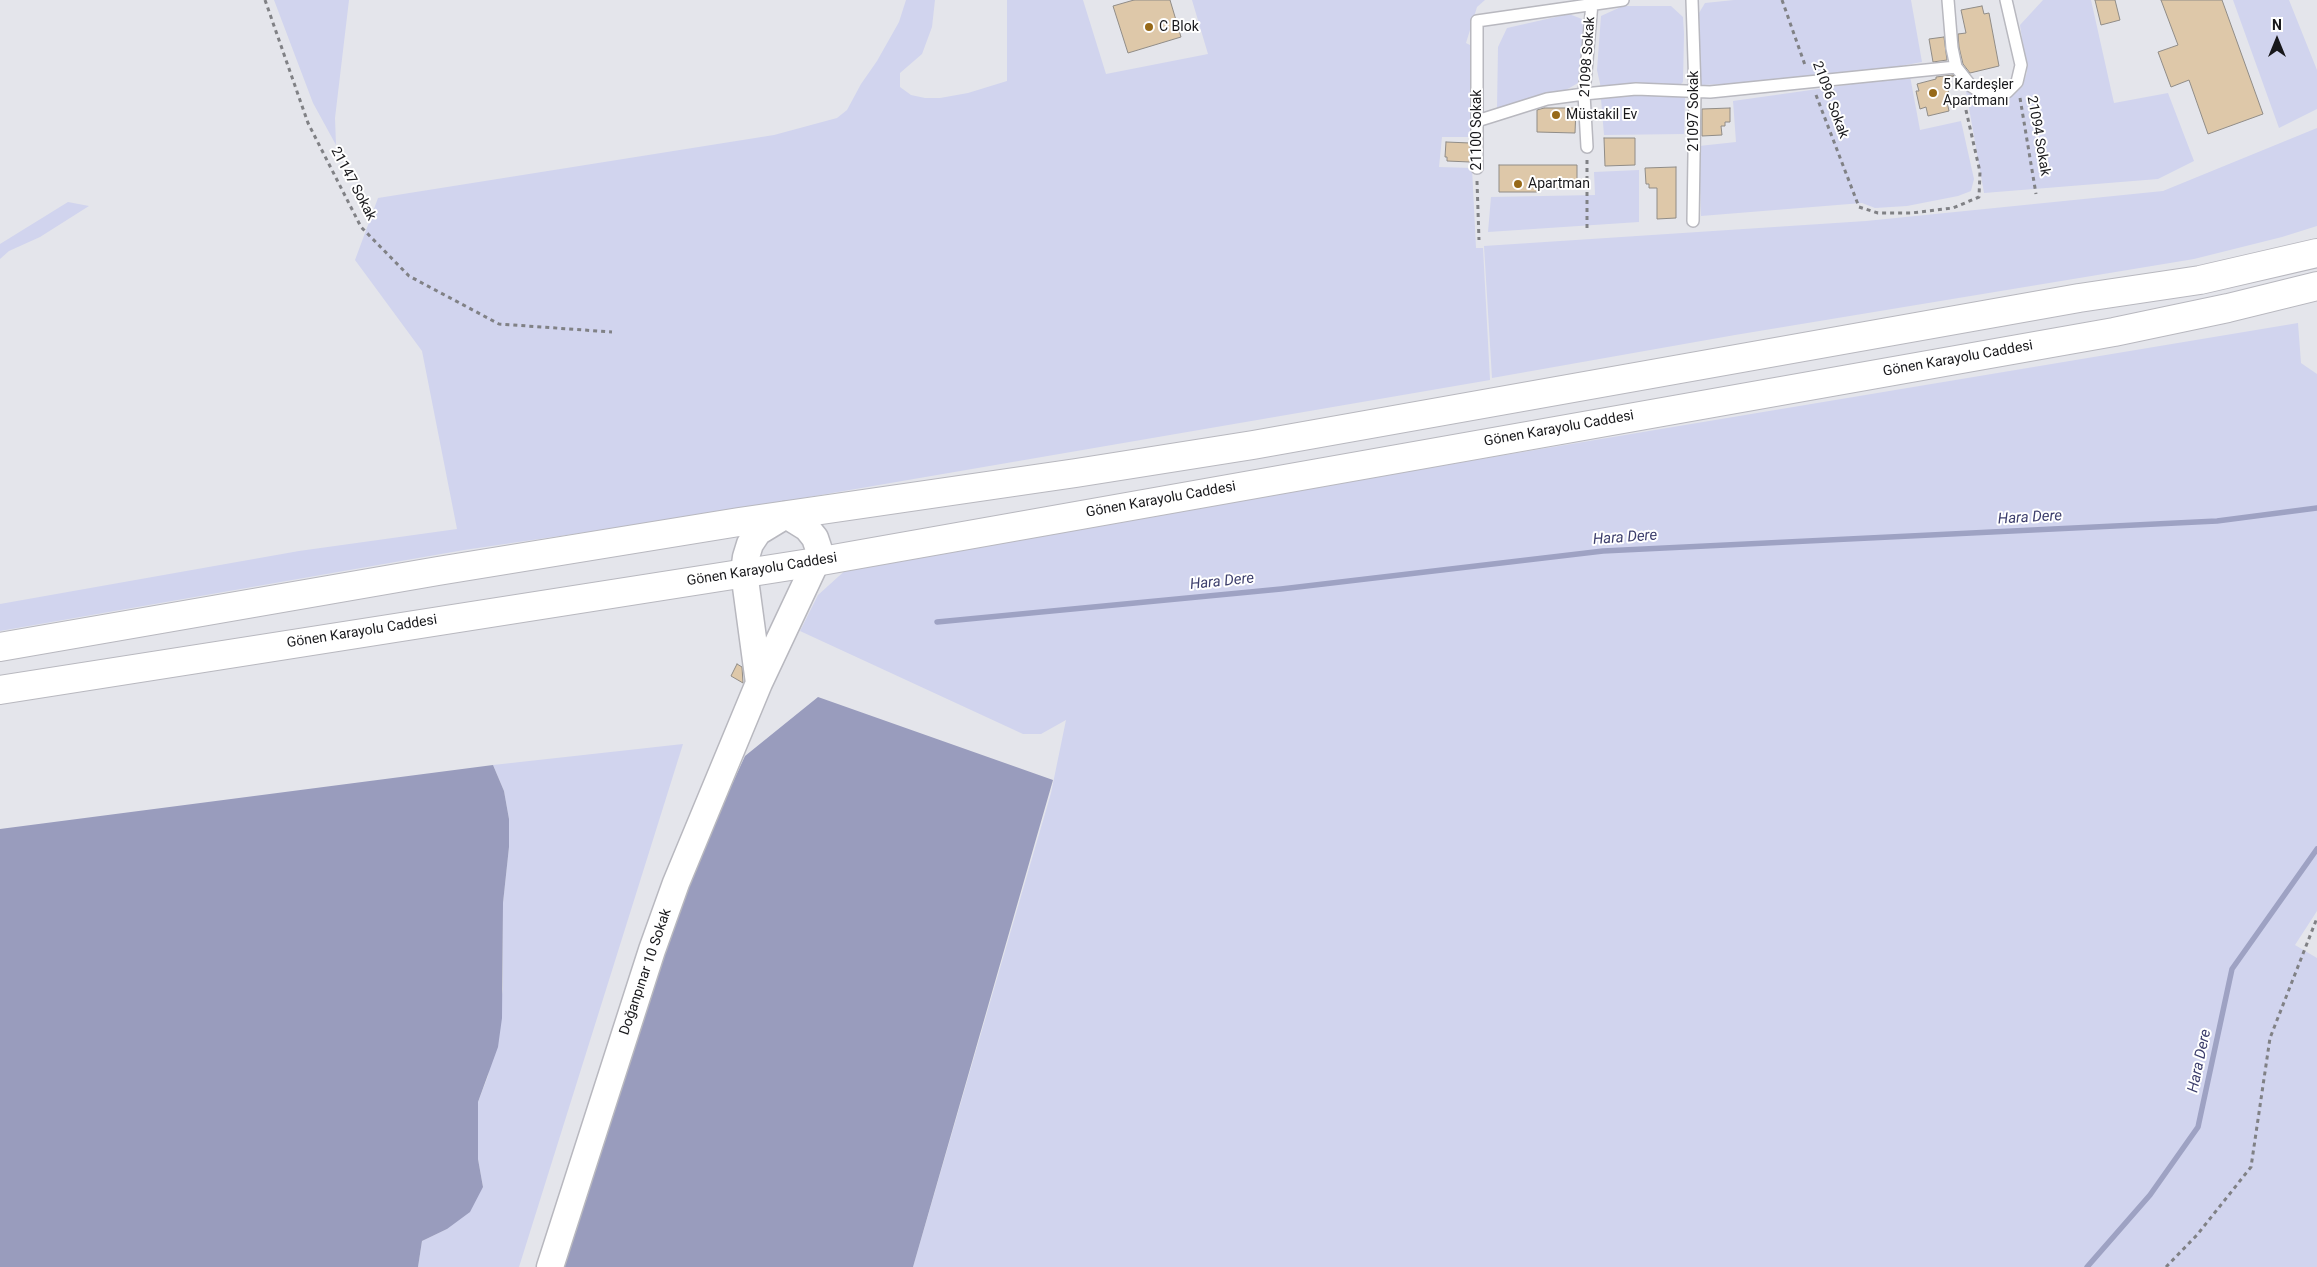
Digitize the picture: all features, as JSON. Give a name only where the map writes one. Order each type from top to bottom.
[{"type":"highway","points":[[0,647],[438,571],[786,515],[1253,445],[2069,300],[2200,280],[2317,253]]},
{"type":"highway","name":"Gönen Karayolu Caddesi","points":[[0,690],[816,562],[2114,332],[2228,308],[2317,286]]},
{"type":"street","points":[[759,683],[744,572],[746,557],[753,538],[764,527],[786,515],[806,528],[815,538],[819,550],[816,562]]},
{"type":"street","name":"Doğanpınar 10 Sokak","points":[[550,1267],[655,942],[676,884],[759,683],[816,562]]},
{"type":"lane","points":[[1592,3],[1623,0]]},
{"type":"lane","name":"21097 Sokak","points":[[1692,0],[1695,90],[1693,221]]},
{"type":"lane","points":[[1948,0],[1952,48],[1956,67],[1971,86],[1979,91],[2007,92],[2017,82],[2021,65],[2006,0]]},
{"type":"lane","name":"21100 Sokak","points":[[1477,168],[1477,21],[1592,3]]},
{"type":"lane","name":"21098 Sokak","points":[[1587,147],[1584,94],[1592,3]]},
{"type":"lane","points":[[1477,121],[1546,99],[1584,94],[1636,89],[1718,92],[1956,67]]},
{"type":"path","name":"21147 Sokak","points":[[265,0],[308,123],[357,220],[361,227],[409,276],[500,324],[612,332]]},
{"type":"path","name":"21096 Sokak","points":[[1782,0],[1859,207],[1878,214],[1911,213],[1953,208],[1979,197],[1980,172],[1956,67]]},
{"type":"path","name":"21094 Sokak","points":[[2017,82],[2036,194]]},
{"type":"path","points":[[1587,147],[1587,231]]},
{"type":"path","name":"21100 Sokak","points":[[1477,168],[1479,240]]},
{"type":"path","points":[[2166,1267],[2197,1235],[2251,1166],[2270,1038],[2317,918]]},
{"type":"shaded area","points":[[274,0],[349,0],[335,118],[336,145],[313,103]]},
{"type":"shaded area","points":[[906,0],[935,0],[932,27],[922,54],[900,73],[900,87],[911,95],[925,98],[940,98],[968,93],[1007,81],[1007,0],[1083,0],[1106,74],[1208,54],[1192,0],[1485,0],[1477,7],[1466,43],[1472,46],[1471,137],[1442,137],[1439,167],[1472,168],[1476,248],[1483,248],[1490,380],[710,514],[464,550],[0,631],[0,604],[299,551],[457,529],[422,351],[355,260],[378,198],[774,135],[837,118],[847,110],[861,84],[877,61],[899,22]]},
{"type":"shaded area","points":[[1734,0],[1911,0],[1922,62],[1889,68],[1754,83],[1700,85],[1699,13],[1705,3]]},
{"type":"shaded area","points":[[2043,0],[2091,0],[2114,103],[2168,93],[2194,161],[2158,179],[1984,193],[1966,91],[1985,100],[2004,97],[2022,87],[2027,72],[2020,25]]},
{"type":"shaded area","points":[[2233,0],[2289,0],[2317,70],[2317,109],[2279,128]]},
{"type":"shaded area","points":[[1623,6],[1671,6],[1683,17],[1683,82],[1680,85],[1601,88],[1597,70],[1601,16]]},
{"type":"shaded area","points":[[1569,14],[1582,19],[1584,35],[1578,83],[1566,90],[1497,109],[1498,47],[1507,28]]},
{"type":"shaded area","points":[[1910,76],[1920,130],[1961,121],[1974,179],[1971,191],[1958,196],[1907,206],[1875,208],[1862,203],[1701,216],[1699,146],[1736,142],[1733,101]]},
{"type":"shaded area","points":[[1640,92],[1685,97],[1684,134],[1604,135],[1601,99]]},
{"type":"shaded area","points":[[2317,128],[2317,226],[2282,237],[2194,259],[1735,335],[1492,378],[1484,246],[1866,221],[2163,191]]},
{"type":"shaded area","points":[[1639,170],[1639,222],[1488,232],[1491,197],[1595,195],[1594,172]]},
{"type":"shaded area","points":[[68,202],[89,206],[40,237],[9,251],[0,259],[0,244]]},
{"type":"shaded area","points":[[2298,323],[2301,363],[2317,374],[2317,911],[2295,945],[2317,958],[2317,1267],[913,1267],[1051,793],[1066,720],[1041,734],[1023,734],[800,631],[818,595],[849,567],[982,542]]},
{"type":"shaded area","points":[[818,697],[1053,780],[913,1267],[560,1267],[685,887],[745,756]]},
{"type":"shaded area","points":[[683,744],[519,1267],[418,1267],[422,1241],[447,1229],[483,1187],[478,1159],[478,1102],[488,1076],[503,989],[503,903],[509,847],[509,819],[504,791],[493,765]]},
{"type":"shaded area","points":[[493,765],[504,791],[509,819],[509,847],[503,903],[502,1018],[498,1047],[478,1102],[478,1159],[483,1187],[470,1212],[447,1229],[422,1241],[418,1267],[0,1267],[0,829]]},
{"type":"building","name":"C Blok","points":[[1134,0],[1170,0],[1181,37],[1128,53],[1113,6]]},
{"type":"building","points":[[2095,0],[2115,0],[2120,20],[2101,25]]},
{"type":"building","points":[[2161,0],[2222,0],[2263,114],[2208,134],[2189,80],[2171,87],[2158,52],[2178,45]]},
{"type":"building","points":[[1982,6],[1984,14],[1989,13],[1999,66],[1970,73],[1963,64],[1959,47],[1958,34],[1966,33],[1961,10]]},
{"type":"building","points":[[1944,37],[1947,60],[1933,62],[1929,39]]},
{"type":"building","name":"5 Kardeşler Apartmanı","points":[[1953,75],[1945,78],[1951,102],[1947,102],[1949,111],[1928,116],[1926,107],[1920,109],[1916,91],[1919,91],[1917,84],[1936,79],[1936,77]]},
{"type":"building","name":"Müstakil Ev","points":[[1544,108],[1576,108],[1575,133],[1537,132],[1537,110]]},
{"type":"building","points":[[1730,108],[1730,122],[1725,122],[1725,126],[1721,126],[1722,135],[1702,136],[1702,109]]},
{"type":"building","name":"Apartman","points":[[1604,138],[1635,138],[1635,165],[1605,166]]},
{"type":"building","points":[[1446,142],[1470,143],[1470,162],[1447,161],[1447,157],[1445,157]]},
{"type":"building","points":[[1499,165],[1577,165],[1577,188],[1537,188],[1537,192],[1499,192]]},
{"type":"building","points":[[1676,167],[1676,218],[1657,219],[1657,188],[1649,188],[1649,184],[1646,184],[1645,168]]},
{"type":"building","points":[[737,664],[742,667],[743,683],[731,676]]},
{"type":"waterway","name":"Hara Dere","points":[[937,622],[1281,589],[1603,551],[2217,521],[2317,508]]},
{"type":"waterway","name":"Hara Dere","points":[[2087,1267],[2150,1195],[2198,1127],[2232,969],[2317,849]]},
{"type":"place","name":"C Blok","points":[[1149,27]]},
{"type":"place","name":"5 Kardeşler Apartmanı","points":[[1933,93]]},
{"type":"place","name":"Müstakil Ev","points":[[1556,115]]},
{"type":"place","name":"Apartman","points":[[1518,184]]}]
